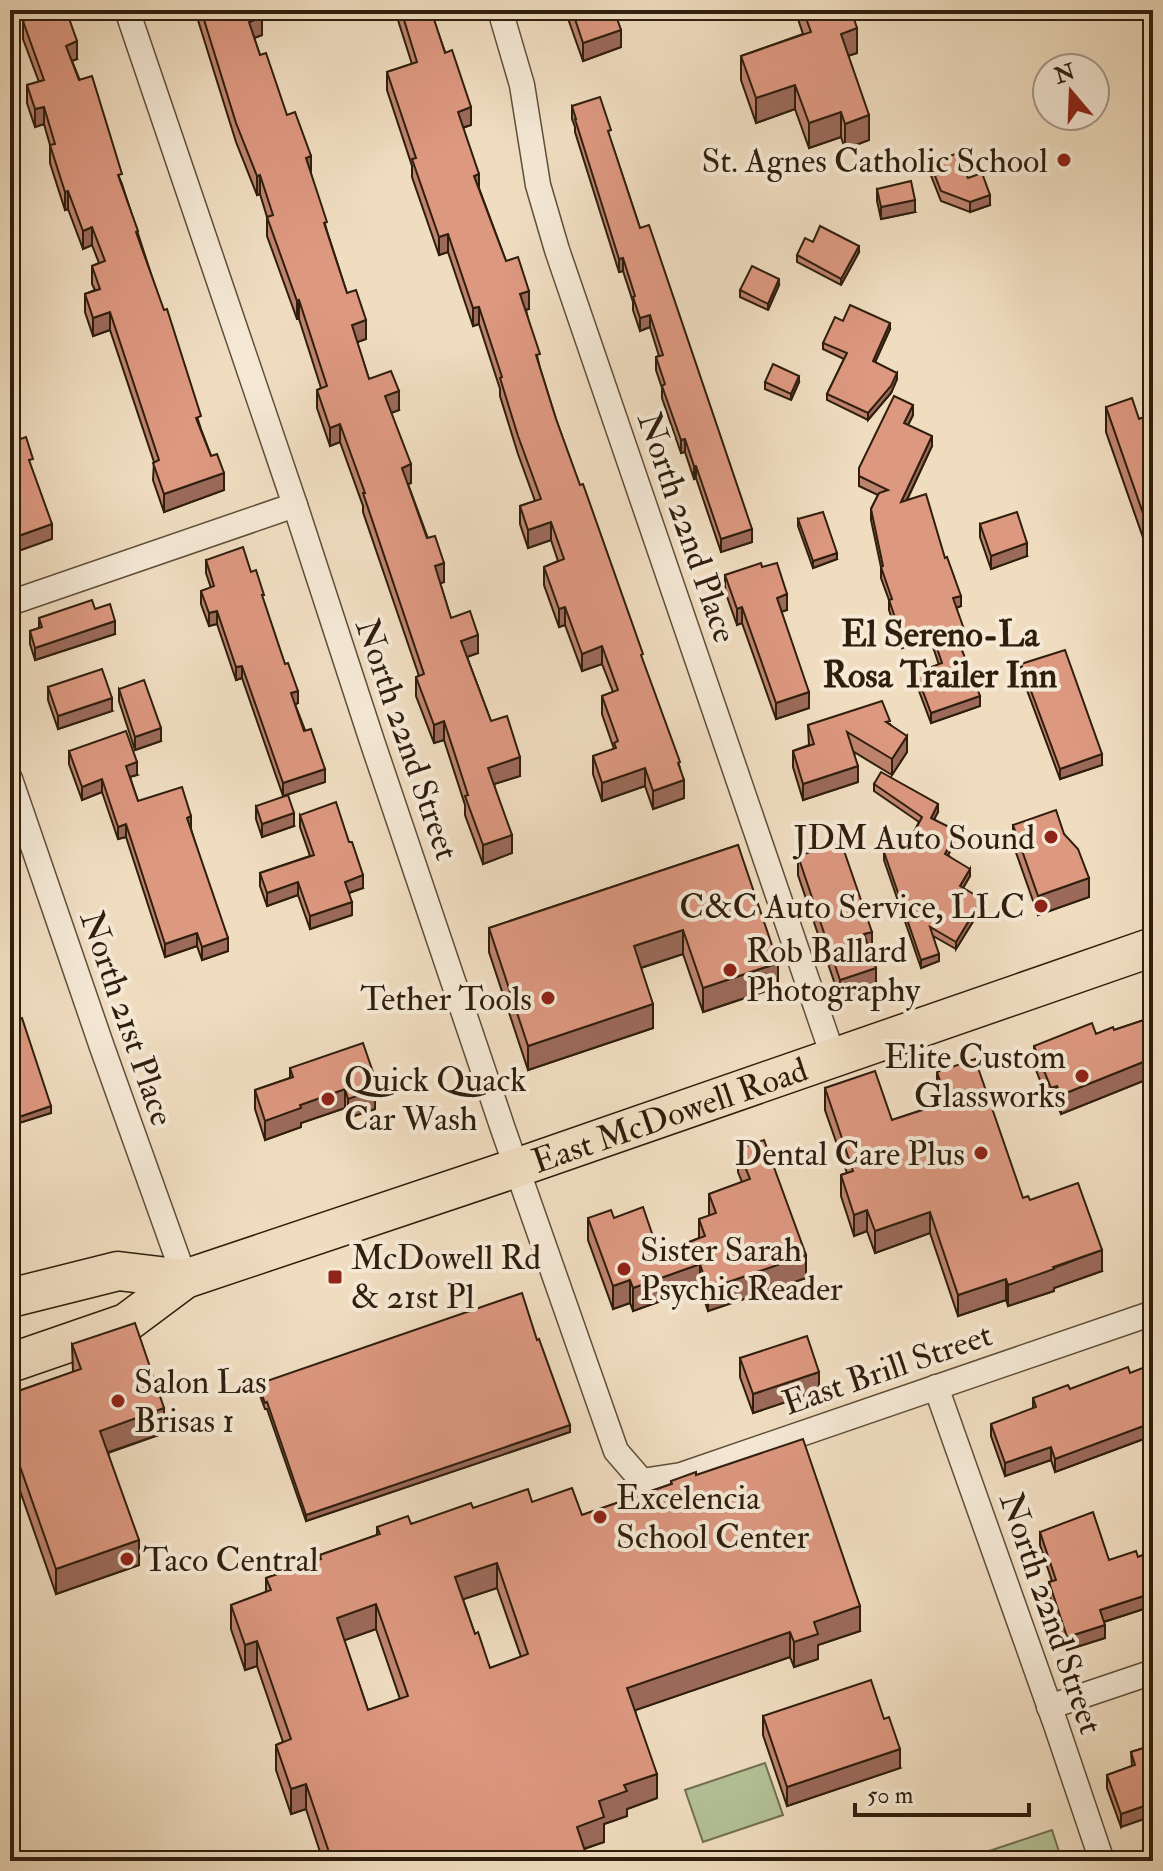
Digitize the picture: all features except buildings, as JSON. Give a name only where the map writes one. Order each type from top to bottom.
[{"type":"main road","name":"East McDowell Road","points":[[10,1363],[126,1323],[185,1279],[834,1059],[1153,947]]},
{"type":"main road","name":"East McDowell Road","points":[[10,1298],[118,1271],[185,1279]]},
{"type":"street","name":"North 22nd Street","points":[[127,10],[516,1168],[616,1451],[642,1481]]},
{"type":"street","name":"North 22nd Place","points":[[500,10],[522,85],[538,185],[557,250],[834,1059]]},
{"type":"street","points":[[10,603],[295,505]]},
{"type":"street","name":"North 21st Place","points":[[10,779],[185,1279]]},
{"type":"street","name":"East Brill Street","points":[[642,1481],[681,1475],[1153,1313]]},
{"type":"street","name":"North 22nd Street","points":[[936,1387],[1102,1861]]},
{"type":"street","points":[[1049,1707],[1153,1672]]},
{"type":"green space","points":[[765,1763],[783,1815],[703,1842],[685,1790]]},
{"type":"green space","points":[[1052,1830],[1062,1861],[959,1861]]},
{"type":"place","name":"St. Agnes Catholic School","points":[[1064,160]]},
{"type":"place","name":"JDM Auto Sound","points":[[1051,837]]},
{"type":"place","name":"C&C Auto Service, LLC","points":[[1041,906]]},
{"type":"place","name":"Rob Ballard Photography","points":[[730,970]]},
{"type":"place","name":"Tether Tools","points":[[548,998]]},
{"type":"place","name":"Elite Custom Glassworks","points":[[1082,1076]]},
{"type":"place","name":"Quick Quack Car Wash","points":[[328,1099]]},
{"type":"place","name":"Dental Care Plus","points":[[981,1153]]},
{"type":"place","name":"Sister Sarah Psychic Reader","points":[[624,1269]]},
{"type":"place","name":"McDowell Rd & 21st Pl","points":[[335,1277]]},
{"type":"place","name":"Salon Las Brisas 1","points":[[118,1401]]},
{"type":"place","name":"Excelencia School Center","points":[[600,1517]]},
{"type":"place","name":"Taco Central","points":[[127,1559]]},
{"type":"district","name":"El Sereno-La Rosa Trailer Inn","points":[[940,654]]}]
